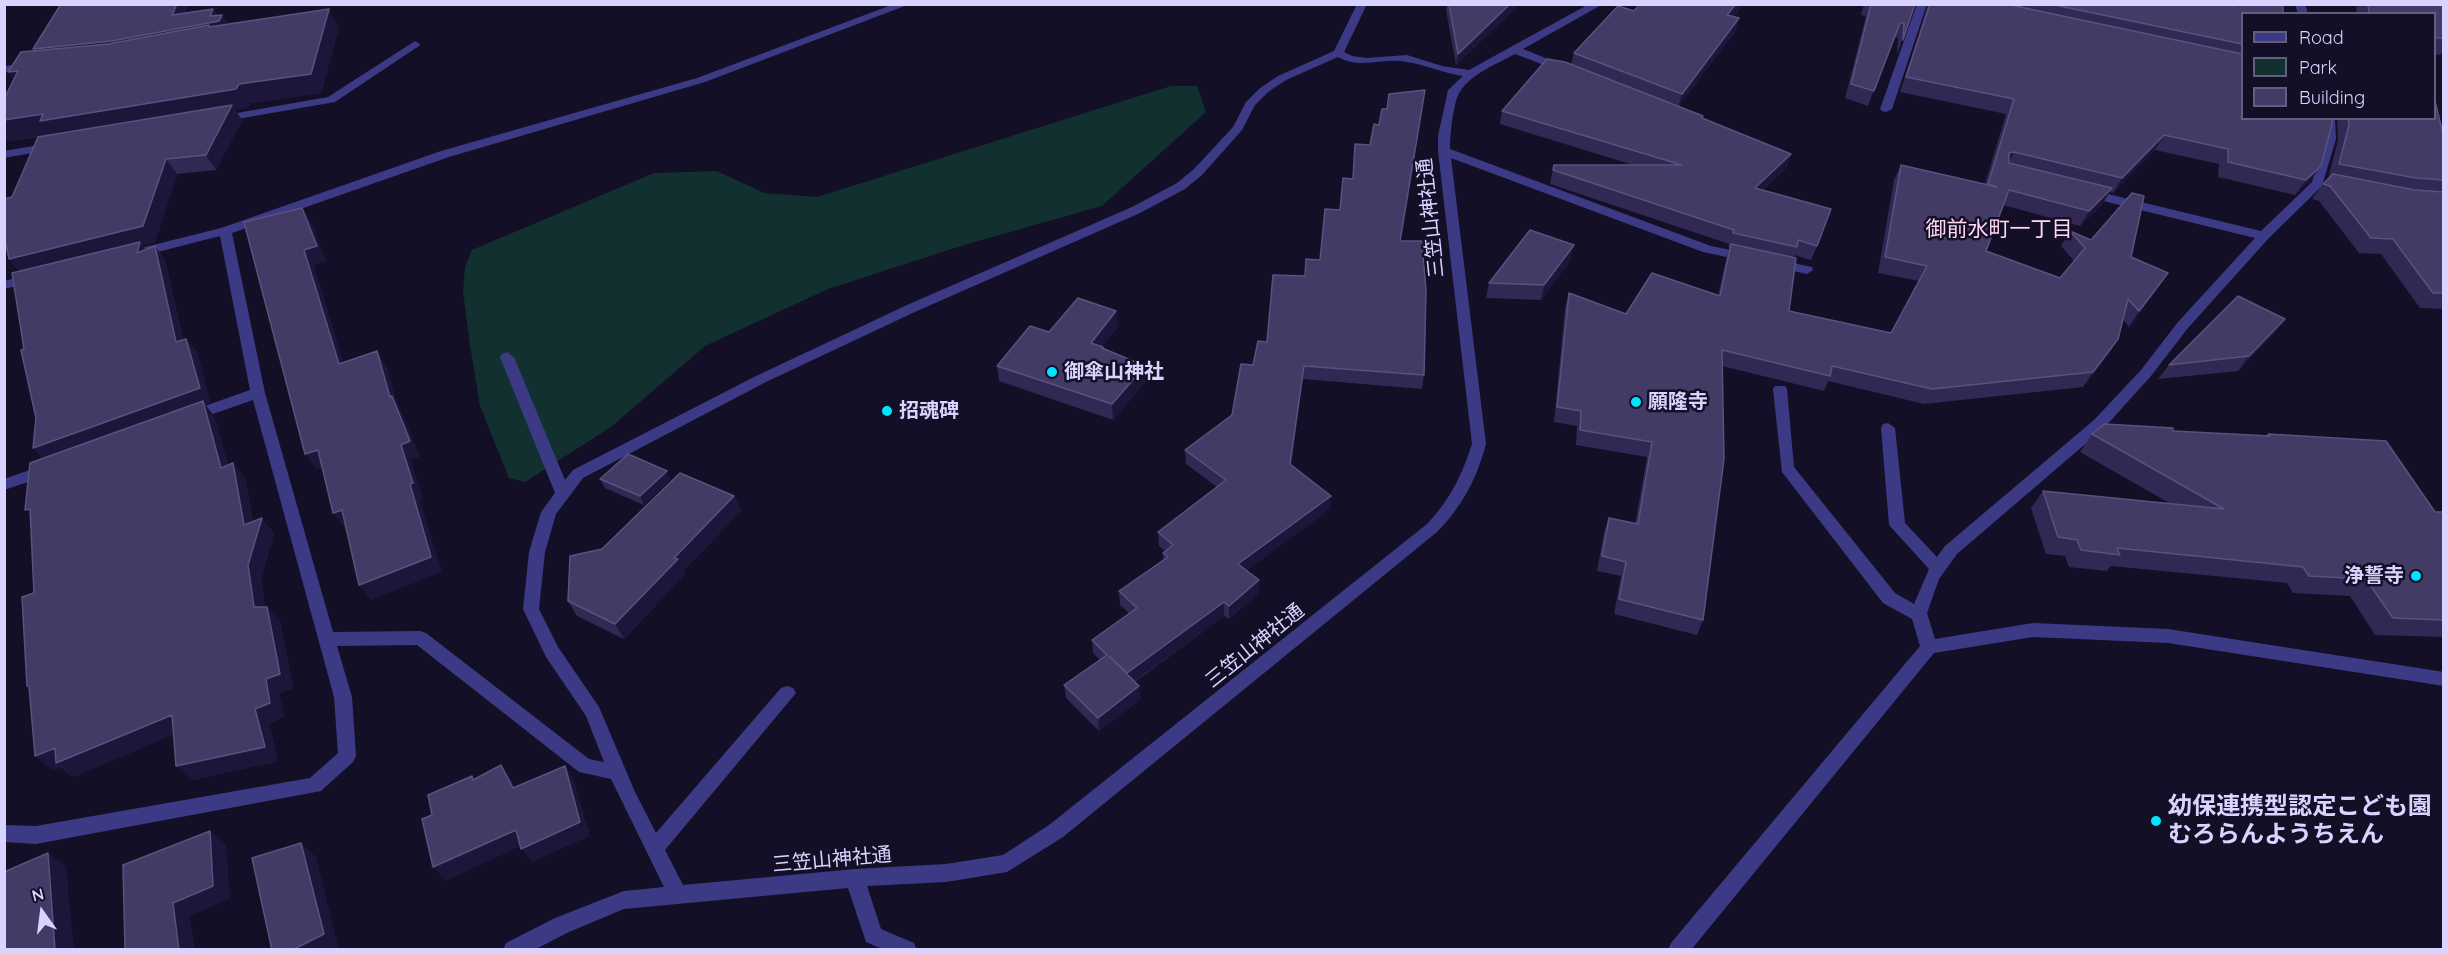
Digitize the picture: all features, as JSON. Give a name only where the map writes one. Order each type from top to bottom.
[{"type":"street","points":[[129,255],[225,231],[445,154],[701,80],[905,4]]},
{"type":"street","points":[[677,894],[618,772],[594,712],[552,652],[531,609],[537,552],[549,512],[578,474],[761,379],[912,308],[1160,199],[1198,172],[1238,128],[1250,104],[1264,90],[1282,78],[1338,53],[1362,4]]},
{"type":"street","name":"三笠山神社通","points":[[513,950],[562,925],[624,900],[855,878],[946,873],[1007,863],[1056,831],[1136,765],[1284,650],[1450,511],[1472,470],[1479,444],[1444,151],[1444,136],[1454,90],[1471,74],[1598,4]]},
{"type":"street","points":[[1886,109],[1922,4]]},
{"type":"street","points":[[202,122],[331,100],[415,44]]},
{"type":"street","points":[[1515,50],[1580,75]]},
{"type":"street","points":[[1338,53],[1348,59],[1367,61],[1407,58],[1440,69],[1471,74]]},
{"type":"street","points":[[4,69],[39,65]]},
{"type":"street","points":[[1929,647],[1920,615],[1932,577],[1951,550],[1991,513],[2099,424],[2264,236],[2323,184],[2330,139],[2329,120]]},
{"type":"street","points":[[4,155],[63,145]]},
{"type":"street","points":[[1444,151],[1708,249],[1807,270]]},
{"type":"street","points":[[2073,189],[2264,236]]},
{"type":"street","points":[[4,833],[36,835],[315,785],[347,756],[343,697],[258,393],[225,231]]},
{"type":"street","points":[[4,285],[50,274]]},
{"type":"street","points":[[507,357],[563,494]]},
{"type":"street","points":[[1780,388],[1786,468],[1889,598],[1920,615]]},
{"type":"street","points":[[181,421],[258,393]]},
{"type":"street","points":[[1888,428],[1897,525],[1938,568]]},
{"type":"street","points":[[4,485],[60,465]]},
{"type":"street","points":[[1678,950],[1929,647],[2033,630],[2168,636],[2444,679]]},
{"type":"street","points":[[327,639],[420,638],[585,766],[618,772]]},
{"type":"street","points":[[654,849],[788,693]]},
{"type":"street","points":[[855,878],[873,935],[907,950]]},
{"type":"green space","points":[[1171,86],[1197,86],[1206,112],[1102,206],[964,245],[828,289],[705,346],[611,427],[525,482],[509,478],[480,406],[470,345],[463,292],[465,267],[472,250],[654,173],[717,171],[764,193],[817,197]]},
{"type":"building","points":[[61,4],[177,4],[172,15],[213,9],[210,16],[222,15],[219,21],[112,41],[33,49]]},
{"type":"building","points":[[1449,4],[1510,4],[1458,54]]},
{"type":"building","points":[[1640,4],[1736,4],[1727,15],[1739,18],[1682,94],[1574,53],[1618,6],[1634,11]]},
{"type":"building","points":[[1871,4],[1915,4],[1903,40],[1904,23],[1900,23],[1874,91],[1851,84]]},
{"type":"building","points":[[1930,4],[2006,4],[2241,54],[2241,120],[2332,120],[2332,124],[2321,166],[2306,180],[2228,162],[2228,149],[2164,135],[2122,178],[2014,152],[2009,153],[2009,163],[2112,188],[2089,211],[2009,190],[1986,251],[2060,278],[2085,248],[2070,231],[2091,240],[2132,193],[2144,196],[2131,257],[2168,273],[2139,311],[2128,299],[2118,339],[2093,372],[1932,389],[1832,366],[1830,376],[1722,350],[1724,459],[1703,620],[1619,599],[1626,562],[1602,556],[1609,518],[1638,524],[1652,442],[1580,430],[1581,411],[1557,407],[1569,293],[1626,314],[1652,273],[1720,296],[1731,244],[1796,258],[1789,311],[1891,333],[1927,266],[1885,257],[1901,165],[1997,187],[1988,184],[2014,99],[1906,77]]},
{"type":"building","points":[[2050,4],[2223,4],[2234,6],[2234,4],[2283,4],[2283,12],[2241,12],[2241,44]]},
{"type":"building","points":[[2368,4],[2444,4],[2444,39],[2436,37],[2436,12],[2369,12]]},
{"type":"building","points":[[329,9],[311,74],[239,84],[236,89],[40,121],[43,114],[4,120],[4,99],[18,71],[8,72],[21,52],[108,44],[209,25],[209,27]]},
{"type":"building","points":[[1547,59],[1565,62],[1703,116],[1702,118],[1791,154],[1755,188],[1831,209],[1817,246],[1798,240],[1797,247],[1733,233],[1734,230],[1553,170],[1554,165],[1682,165],[1502,111]]},
{"type":"building","points":[[1425,90],[1400,241],[1422,241],[1426,290],[1424,375],[1304,366],[1290,464],[1331,496],[1238,564],[1259,580],[1229,606],[1224,602],[1127,673],[1109,656],[1139,686],[1098,718],[1064,685],[1107,655],[1092,640],[1137,608],[1119,591],[1168,557],[1163,553],[1173,545],[1158,532],[1226,480],[1185,450],[1232,415],[1241,364],[1253,365],[1258,341],[1267,342],[1273,275],[1305,276],[1306,259],[1320,260],[1325,209],[1340,210],[1343,178],[1353,179],[1355,144],[1370,145],[1374,124],[1379,125],[1382,109],[1387,109],[1389,94]]},
{"type":"building","points":[[232,105],[206,155],[166,159],[143,226],[9,259],[4,234],[4,199],[12,197],[38,137]]},
{"type":"building","points":[[2436,105],[2444,138],[2444,180],[2416,178],[2339,164],[2348,120],[2436,120]]},
{"type":"building","points":[[2333,174],[2415,190],[2444,192],[2444,293],[2433,293],[2393,239],[2371,238],[2330,186],[2323,184]]},
{"type":"building","points":[[302,208],[317,246],[304,250],[339,364],[377,351],[390,397],[392,396],[410,441],[401,445],[431,557],[359,585],[342,510],[333,513],[318,450],[305,454],[244,222]]},
{"type":"building","points":[[1530,230],[1574,245],[1544,285],[1489,283]]},
{"type":"building","points":[[140,242],[137,253],[155,246],[176,342],[186,339],[200,388],[33,448],[36,418],[21,350],[24,349],[12,273]]},
{"type":"building","points":[[2238,296],[2285,319],[2249,356],[2169,365]]},
{"type":"building","points":[[1078,298],[1116,311],[1091,343],[1145,366],[1112,404],[997,366],[1030,326],[1049,332]]},
{"type":"building","points":[[203,401],[221,468],[233,463],[244,525],[262,518],[248,565],[254,607],[267,607],[280,674],[266,679],[270,703],[255,709],[265,747],[176,766],[172,715],[56,763],[55,748],[35,756],[29,686],[27,686],[22,597],[34,593],[30,509],[25,510],[30,463]]},
{"type":"building","points":[[2104,424],[2173,428],[2173,431],[2386,441],[2435,512],[2444,512],[2444,620],[2393,618],[2366,579],[2309,576],[2303,567],[2117,548],[2120,555],[2081,550],[2077,540],[2058,537],[2043,491],[2224,509],[2092,434]]},
{"type":"building","points":[[628,454],[667,471],[640,496],[600,479]]},
{"type":"building","points":[[680,473],[734,496],[674,558],[678,559],[615,624],[568,601],[570,556],[602,549]]},
{"type":"building","points":[[501,765],[513,788],[565,766],[580,822],[521,849],[516,830],[433,867],[422,819],[432,815],[428,795],[472,776],[473,780]]},
{"type":"building","points":[[210,831],[213,886],[173,903],[179,950],[125,950],[123,865]]},
{"type":"building","points":[[301,843],[324,934],[292,950],[272,950],[252,858]]},
{"type":"building","points":[[48,853],[55,950],[4,950],[4,872]]},
{"type":"place","name":"御傘山神社","points":[[1052,372]]},
{"type":"place","name":"願隆寺","points":[[1636,402]]},
{"type":"place","name":"招魂碑","points":[[887,411]]},
{"type":"place","name":"浄誓寺","points":[[2416,576]]},
{"type":"place","name":"幼保連携型認定こども園 むろらんようちえん","points":[[2156,821]]},
{"type":"district","name":"御前水町一丁目","points":[[1999,230]]}]
